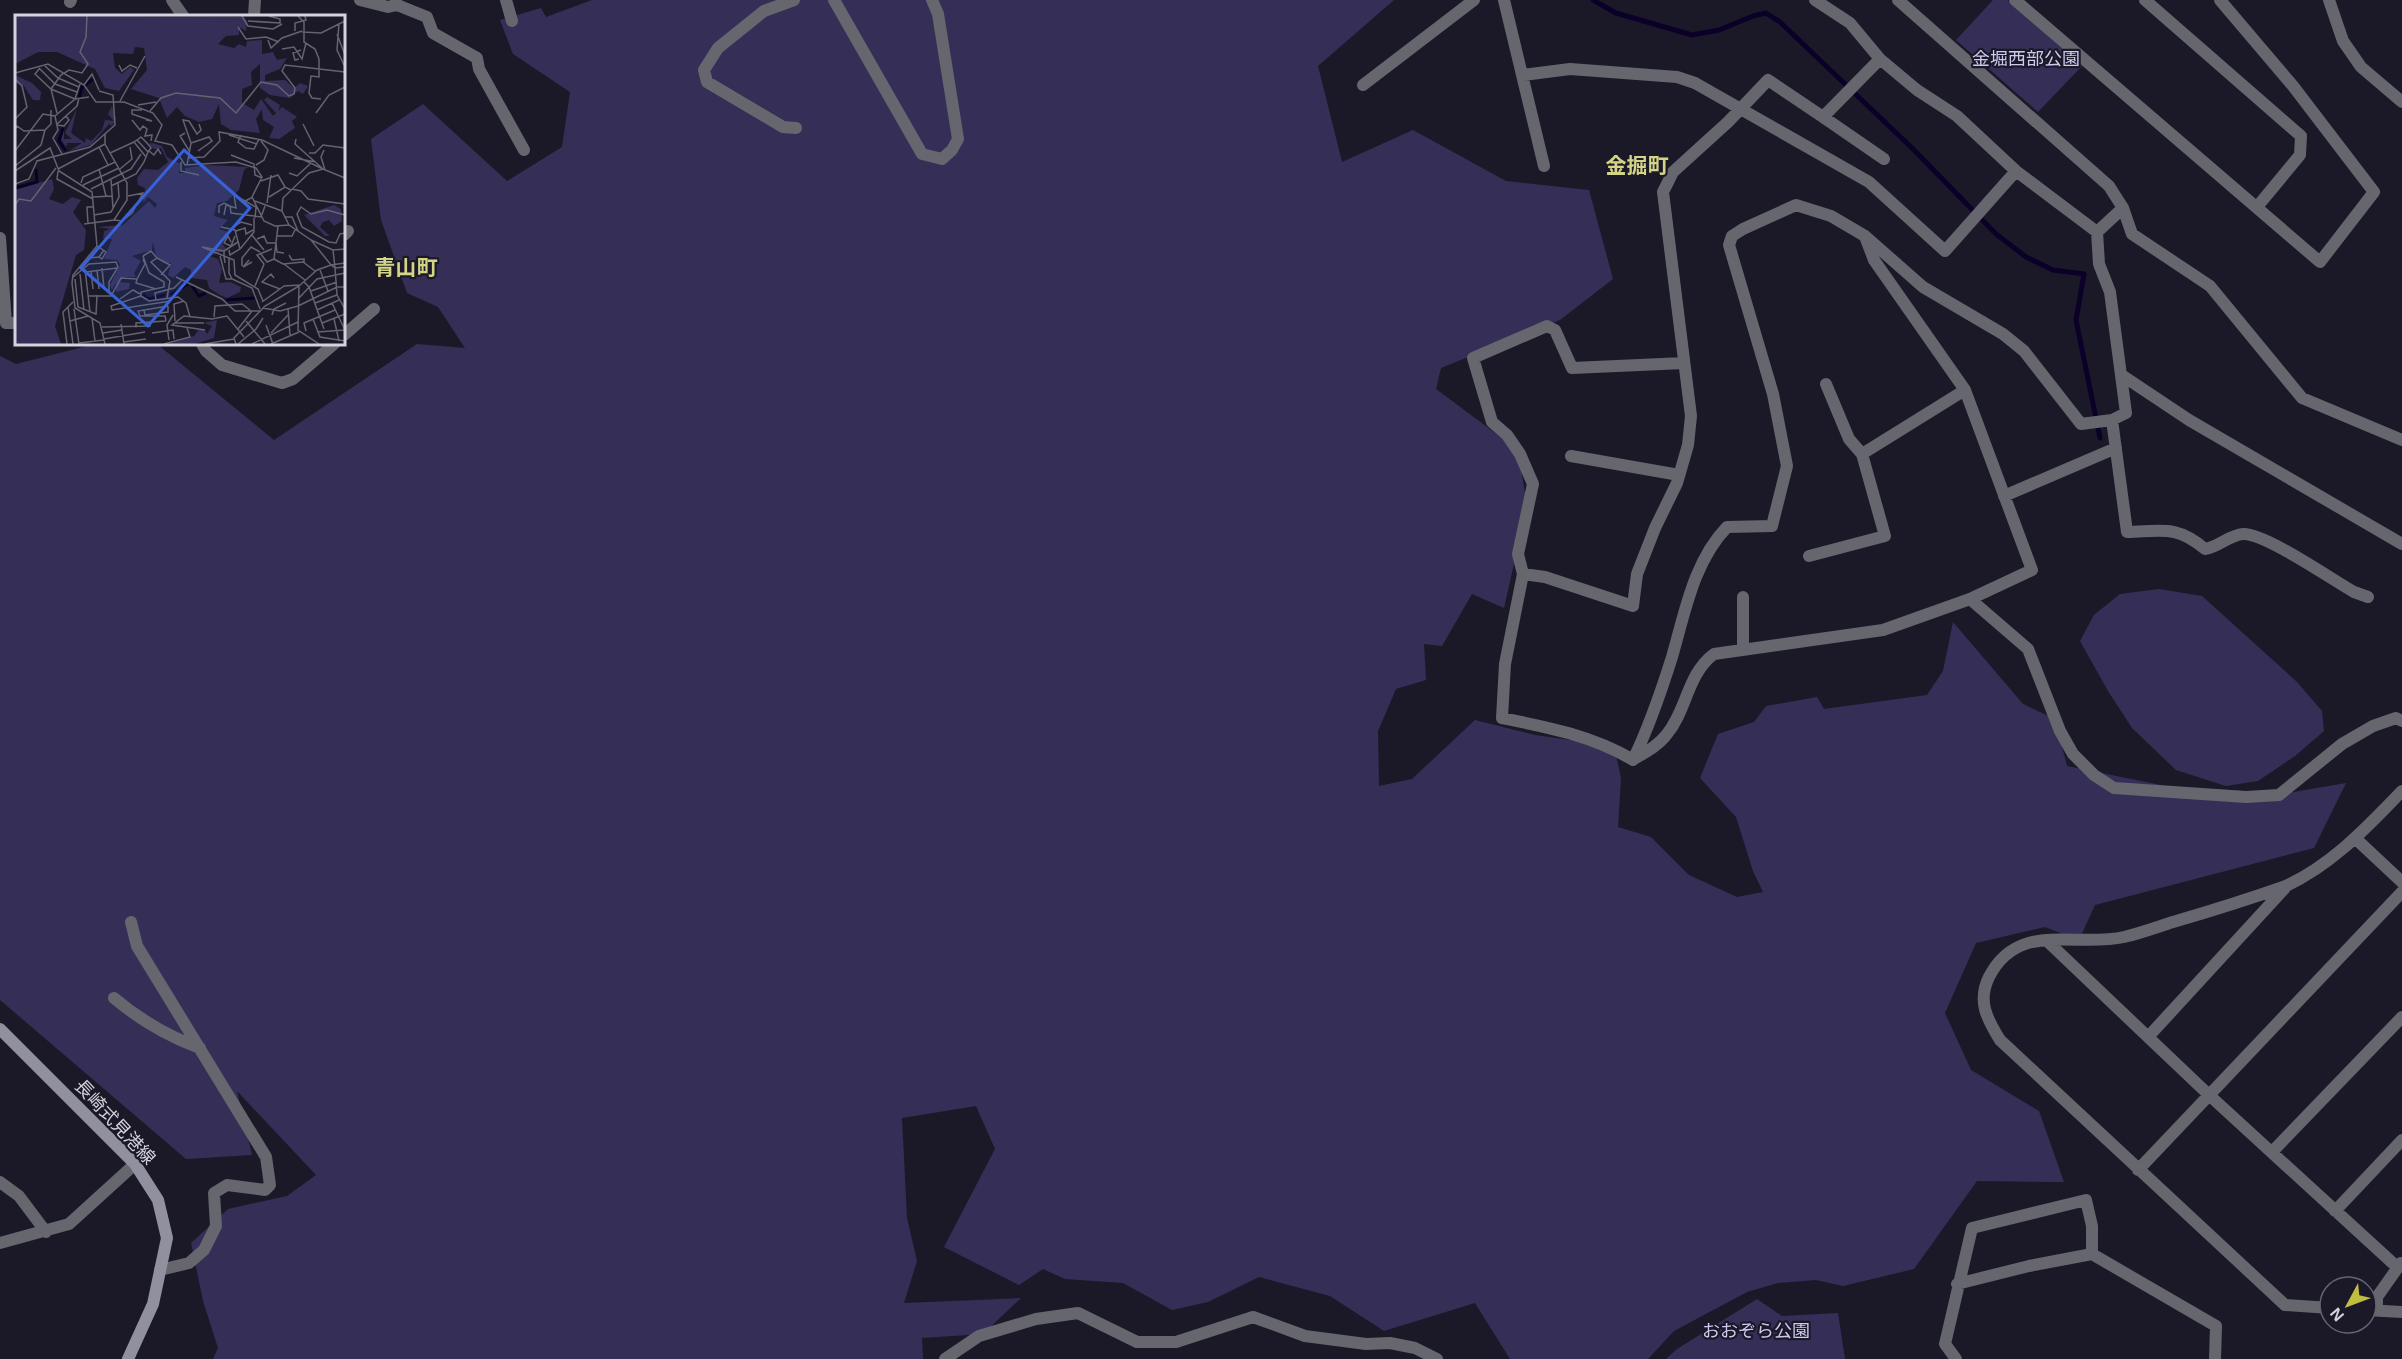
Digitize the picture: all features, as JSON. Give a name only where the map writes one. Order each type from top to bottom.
[{"type":"main road","name":"長崎式見港線","points":[[0,1029],[135,1164],[158,1200],[167,1238],[153,1304],[128,1359]]},
{"type":"street","points":[[172,0],[182,15]]},
{"type":"street","points":[[254,15],[255,0]]},
{"type":"street","points":[[360,0],[388,7],[397,2],[427,17],[433,33],[477,58],[479,69],[524,150]]},
{"type":"street","points":[[506,0],[512,21]]},
{"type":"street","points":[[794,0],[764,10],[718,48],[704,70],[707,82],[783,127],[796,128]]},
{"type":"street","points":[[833,0],[922,154],[942,159],[952,150],[958,139],[938,14],[932,0]]},
{"type":"street","points":[[1363,86],[1474,0]]},
{"type":"street","points":[[1504,0],[1524,75],[1544,166]]},
{"type":"street","points":[[1633,760],[1650,720],[1689,596],[1703,561],[1716,538],[1727,527],[1772,526],[1786,466],[1773,394],[1729,245],[1732,236],[1796,205],[1831,216],[1865,236],[1923,287],[2003,334],[2024,351],[2081,424],[2112,420],[2126,413],[2110,292],[2099,264],[2097,232],[2016,171],[1957,116],[1917,90],[1880,58],[1850,23],[1815,0]]},
{"type":"street","points":[[1898,0],[2109,186],[2123,208],[2132,234],[2210,286],[2302,398],[2402,440]]},
{"type":"street","points":[[2015,0],[2320,262],[2374,192],[2293,86],[2220,0]]},
{"type":"street","points":[[2145,0],[2301,136],[2300,155],[2257,207]]},
{"type":"street","points":[[2341,0],[2330,5],[2343,41],[2361,67],[2402,102]]},
{"type":"street","points":[[1823,117],[1880,58]]},
{"type":"street","points":[[1524,75],[1570,69],[1677,77],[1695,83],[1869,182],[1945,251],[2016,171]]},
{"type":"street","points":[[1523,574],[1545,577],[1633,606],[1637,574],[1654,528],[1679,475],[1688,446],[1691,416],[1663,192],[1673,172],[1742,109],[1768,80],[1884,159]]},
{"type":"street","points":[[2097,232],[2123,208]]},
{"type":"street","points":[[1633,760],[1656,746],[1668,734],[1703,663],[1714,654],[1883,630],[1970,599],[2032,570],[1965,390],[1874,260],[1865,236]]},
{"type":"street","points":[[0,238],[6,323],[15,323]]},
{"type":"street","points":[[345,334],[374,309]]},
{"type":"street","points":[[1633,760],[1620,752],[1563,731],[1502,718],[1504,664],[1523,574],[1518,554],[1533,484],[1520,454],[1507,435],[1492,422],[1473,358],[1547,326],[1555,330],[1572,368],[1684,363]]},
{"type":"street","points":[[203,345],[222,365],[282,383],[293,379],[333,345]]},
{"type":"street","points":[[2122,376],[2189,420],[2402,544]]},
{"type":"street","points":[[1809,556],[1885,536],[1862,454],[1849,439],[1826,384]]},
{"type":"street","points":[[1862,454],[1965,390]]},
{"type":"street","points":[[2112,420],[2127,532],[2174,530],[2191,537],[2205,549],[2215,548],[2232,536],[2255,535],[2354,592],[2368,597]]},
{"type":"street","points":[[2004,495],[2116,448]]},
{"type":"street","points":[[1571,456],[1679,475]]},
{"type":"street","points":[[1743,597],[1743,650]]},
{"type":"street","points":[[1970,599],[2028,649],[2060,731],[2073,754],[2094,775],[2114,788],[2246,797],[2279,795],[2342,744],[2373,726],[2396,718],[2402,721]]},
{"type":"street","points":[[2318,1307],[2285,1305],[2138,1170],[2000,1040],[1986,1017],[1982,998],[1985,984],[1996,962],[2019,945],[2046,940],[2123,938],[2286,886],[2306,877],[2356,839],[2402,791]]},
{"type":"street","points":[[2356,839],[2402,882]]},
{"type":"street","points":[[2148,1037],[2286,886]]},
{"type":"street","points":[[2138,1170],[2402,892]]},
{"type":"street","points":[[131,922],[137,946],[266,1157],[270,1185],[265,1190],[227,1185],[214,1193],[216,1226],[204,1250],[189,1263],[160,1270]]},
{"type":"street","points":[[2046,940],[2209,1095],[2399,1265],[2378,1296]]},
{"type":"street","points":[[114,998],[134,1015],[172,1038],[200,1048]]},
{"type":"street","points":[[2272,1152],[2402,1017]]},
{"type":"street","points":[[2335,1210],[2402,1140]]},
{"type":"street","points":[[0,1243],[69,1224],[135,1164]]},
{"type":"street","points":[[0,1182],[19,1196],[46,1232]]},
{"type":"street","points":[[1956,1359],[1945,1344],[1971,1228],[2086,1200],[2092,1226],[2092,1254]]},
{"type":"street","points":[[1957,1284],[2029,1266],[2092,1254],[2216,1326],[2215,1359]]},
{"type":"street","points":[[2378,1310],[2402,1312]]},
{"type":"street","points":[[945,1359],[979,1336],[1036,1319],[1078,1313],[1137,1342],[1176,1342],[1253,1317],[1305,1336],[1366,1344],[1390,1342],[1415,1348],[1437,1359]]},
{"type":"green space","points":[[592,0],[1394,0],[1318,66],[1342,162],[1413,130],[1506,181],[1589,190],[1613,279],[1560,320],[1441,368],[1436,389],[1518,450],[1527,506],[1504,608],[1472,594],[1442,646],[1424,644],[1426,680],[1396,689],[1378,731],[1379,786],[1412,779],[1475,720],[1535,735],[1592,743],[1615,751],[1621,778],[1618,827],[1651,837],[1689,875],[1737,897],[1763,892],[1753,871],[1736,817],[1700,778],[1718,734],[1754,722],[1766,706],[1817,697],[1824,709],[1927,695],[1943,671],[1953,622],[2023,704],[2055,719],[2067,766],[2240,801],[2346,783],[2314,848],[2095,905],[2079,940],[2045,927],[1976,943],[1945,1013],[1971,1070],[2039,1111],[2064,1182],[1977,1181],[1914,1269],[1843,1286],[1816,1280],[1778,1283],[1747,1292],[1674,1331],[1648,1359],[1510,1359],[1475,1303],[1384,1331],[1330,1296],[1259,1277],[1208,1302],[1172,1310],[1123,1283],[1065,1279],[1043,1269],[1019,1285],[944,1247],[995,1149],[976,1106],[902,1118],[907,1218],[917,1261],[904,1303],[1021,1298],[983,1334],[922,1338],[923,1359],[213,1359],[218,1348],[203,1301],[191,1243],[228,1209],[287,1196],[316,1175],[237,1091],[252,1155],[186,1159],[0,1000],[0,356],[16,364],[91,345],[158,345],[274,440],[417,344],[465,348],[438,307],[407,293],[381,220],[371,139],[423,104],[507,181],[562,147],[570,92],[513,54],[500,20],[541,8],[546,17]]},
{"type":"green space","name":"金堀西部公園","points":[[1993,0],[2007,0],[2082,66],[2038,112],[1956,40]]},
{"type":"green space","points":[[2159,589],[2202,596],[2297,682],[2322,711],[2324,731],[2295,756],[2258,781],[2226,786],[2176,770],[2132,728],[2080,641],[2094,615],[2120,594]]},
{"type":"green space","name":"おおぞら公園","points":[[1757,1299],[1782,1316],[1838,1313],[1845,1359],[1666,1359],[1677,1349]]},
{"type":"waterway","points":[[1593,0],[1616,13],[1692,35],[1719,30],[1766,13],[1780,22],[1912,148],[1996,234],[2026,257],[2053,270],[2084,274],[2076,320],[2100,438]]},
{"type":"district","name":"金掘町","points":[[1637,165]]},
{"type":"district","name":"青山町","points":[[406,267]]}]
